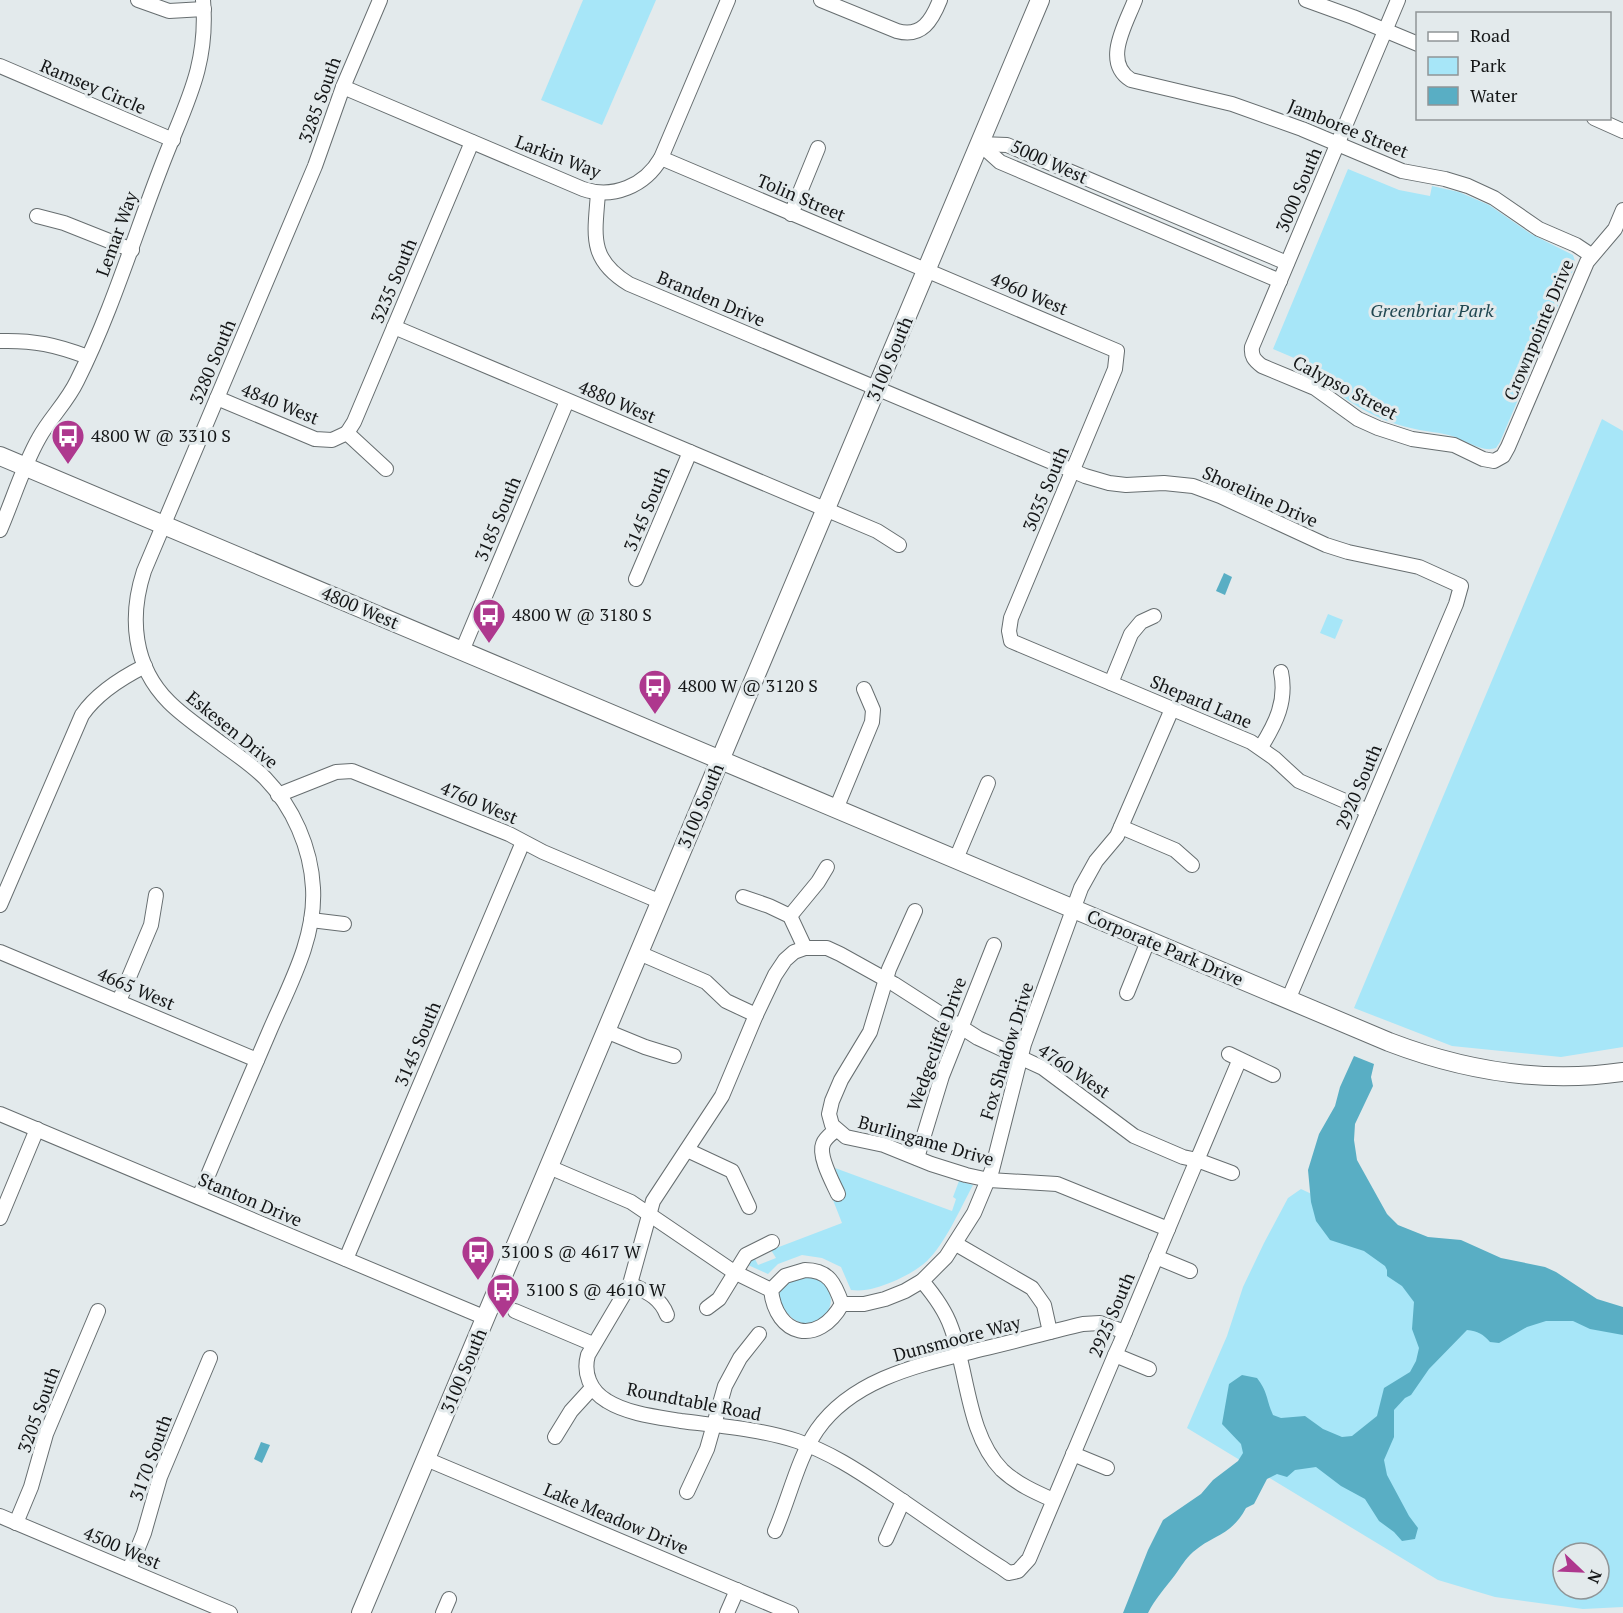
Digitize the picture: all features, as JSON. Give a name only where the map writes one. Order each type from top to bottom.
[{"type":"main road","name":"3100 South","points":[[362,1613],[1040,0]]},
{"type":"main road","name":"4800 West","points":[[0,456],[720,760]]},
{"type":"main road","name":"Corporate Park Drive","points":[[720,760],[1408,1050],[1469,1068],[1516,1075],[1580,1077],[1623,1072]]},
{"type":"street","points":[[138,0],[169,11],[203,4]]},
{"type":"street","name":"3285 South","points":[[295,213],[320,154],[343,87],[380,0]]},
{"type":"street","name":"Larkin Way","points":[[343,87],[583,189],[598,193],[620,190],[639,182],[655,168],[661,158],[728,0]]},
{"type":"street","points":[[821,0],[897,32],[906,33],[920,30],[929,24],[940,0]]},
{"type":"street","name":"Jamboree Street","points":[[1135,0],[1117,50],[1119,68],[1124,75],[1135,81],[1232,105],[1286,123],[1402,171],[1457,182],[1479,190],[1500,201],[1539,229],[1576,245],[1591,255]]},
{"type":"street","points":[[1306,0],[1416,43]]},
{"type":"street","name":"3000 South","points":[[1255,361],[1251,352],[1252,347],[1398,0]]},
{"type":"street","name":"Lemar Way","points":[[0,530],[38,440],[70,393],[88,357],[188,106],[200,66],[204,40],[203,4]]},
{"type":"street","name":"Ramsey Circle","points":[[0,66],[173,140]]},
{"type":"street","points":[[1599,120],[1623,130]]},
{"type":"street","name":"3235 South","points":[[347,433],[354,422],[472,142]]},
{"type":"street","name":"5000 West","points":[[980,144],[1006,145],[1287,263]]},
{"type":"street","name":"5000 West","points":[[980,144],[1000,162],[1280,281]]},
{"type":"street","points":[[791,214],[818,148]]},
{"type":"street","name":"Tolin Street","points":[[661,158],[927,271]]},
{"type":"street","name":"Branden Drive","points":[[598,193],[596,240],[598,253],[603,263],[615,275],[629,284],[877,389]]},
{"type":"street","name":"Crownpointe Drive","points":[[1489,461],[1498,459],[1506,452],[1591,255],[1615,229],[1623,210]]},
{"type":"street","name":"3280 South","points":[[163,524],[295,213]]},
{"type":"street","points":[[37,216],[64,223],[132,250]]},
{"type":"street","name":"4960 West","points":[[927,271],[1117,351]]},
{"type":"street","name":"4880 West","points":[[394,327],[877,531],[899,545]]},
{"type":"street","points":[[0,341],[40,342],[56,345],[88,357]]},
{"type":"street","name":"3035 South","points":[[1011,641],[1009,631],[1011,618],[1115,369],[1117,351]]},
{"type":"street","name":"Calypso Street","points":[[1255,361],[1316,388],[1358,419],[1378,428],[1412,439],[1454,445],[1489,461]]},
{"type":"street","name":"Shoreline Drive","points":[[877,389],[1073,471],[1109,483],[1126,485],[1179,483],[1208,490],[1326,545],[1419,567],[1461,586]]},
{"type":"street","name":"4840 West","points":[[217,398],[315,439],[332,440],[347,433]]},
{"type":"street","name":"3185 South","points":[[462,651],[567,400]]},
{"type":"street","points":[[347,433],[386,469]]},
{"type":"street","name":"3145 South","points":[[636,579],[690,452]]},
{"type":"street","name":"Eskesen Drive","points":[[163,524],[136,597],[135,633],[145,666],[160,692],[169,701],[254,768],[278,795],[300,831],[309,860],[314,890],[311,920],[296,969],[199,1197]]},
{"type":"street","name":"2920 South","points":[[1288,1000],[1456,604],[1461,586]]},
{"type":"street","points":[[1111,683],[1131,634],[1141,622],[1154,616]]},
{"type":"street","name":"Shepard Lane","points":[[1011,641],[1261,747],[1299,781],[1368,811]]},
{"type":"street","points":[[0,905],[82,715],[97,696],[145,666]]},
{"type":"street","points":[[1261,747],[1282,704],[1284,688],[1281,672]]},
{"type":"street","points":[[836,808],[872,722],[873,710],[864,689]]},
{"type":"street","name":"Fox Shadow Drive","points":[[842,1304],[864,1304],[885,1299],[922,1281],[936,1269],[956,1244],[974,1213],[989,1180],[1020,1057],[1081,888],[1091,868],[1113,841],[1121,827],[1172,709]]},
{"type":"street","name":"4760 West","points":[[278,795],[336,772],[352,771],[509,834],[543,852],[661,902]]},
{"type":"street","points":[[956,859],[988,783]]},
{"type":"street","points":[[1121,827],[1175,850],[1192,865]]},
{"type":"street","name":"3145 South","points":[[346,1259],[523,842]]},
{"type":"street","points":[[790,916],[818,882],[827,867]]},
{"type":"street","points":[[119,1001],[151,925],[156,895]]},
{"type":"street","points":[[555,1437],[566,1418],[592,1388],[586,1366],[588,1355],[630,1284],[653,1201],[722,1096],[756,1014],[781,965],[794,952],[805,948],[790,916],[743,897]]},
{"type":"street","name":"Burlingame Drive","points":[[915,911],[896,950],[870,1032],[841,1080],[832,1101],[830,1120],[836,1130],[846,1137],[884,1145],[955,1172],[989,1180],[1057,1184],[1168,1230]]},
{"type":"street","points":[[311,920],[344,924]]},
{"type":"street","points":[[1127,993],[1148,941]]},
{"type":"street","name":"Wedgecliffe Drive","points":[[917,1158],[942,1076],[994,945]]},
{"type":"street","name":"4760 West","points":[[805,948],[827,948],[886,979],[987,1044],[1020,1057],[1054,1075],[1134,1136],[1183,1157],[1232,1173]]},
{"type":"street","name":"4665 West","points":[[0,952],[257,1060]]},
{"type":"street","points":[[639,954],[706,982],[726,1001],[756,1014]]},
{"type":"street","points":[[606,1031],[674,1056]]},
{"type":"street","name":"2925 South","points":[[1009,1573],[1018,1571],[1026,1564],[1197,1160],[1234,1058],[1273,1075]]},
{"type":"street","name":"Stanton Drive","points":[[0,1114],[486,1318]]},
{"type":"street","points":[[0,1218],[37,1129]]},
{"type":"street","points":[[836,1130],[827,1138],[822,1149],[838,1194]]},
{"type":"street","points":[[687,1150],[732,1171],[748,1207]]},
{"type":"street","points":[[549,1167],[615,1194],[650,1213],[734,1272],[771,1290]]},
{"type":"street","points":[[706,1308],[719,1299],[746,1255],[772,1242]]},
{"type":"street","points":[[956,1244],[1032,1288],[1044,1305],[1050,1332]]},
{"type":"street","points":[[1156,1257],[1190,1271]]},
{"type":"street","points":[[805,1269],[817,1270],[832,1280],[842,1304],[827,1324],[815,1331],[802,1331],[789,1324],[779,1314],[771,1290],[779,1281],[792,1273],[805,1269]]},
{"type":"street","points":[[922,1281],[936,1298],[947,1317],[977,1425],[989,1453],[1019,1484],[1053,1500]]},
{"type":"street","points":[[630,1284],[655,1296],[662,1303],[667,1315]]},
{"type":"street","name":"3205 South","points":[[16,1523],[31,1487],[46,1434],[98,1311]]},
{"type":"street","points":[[515,1311],[593,1344]]},
{"type":"street","name":"Dunsmoore Way","points":[[775,1531],[808,1445],[826,1419],[859,1392],[893,1374],[1050,1332],[1094,1323],[1125,1332]]},
{"type":"street","points":[[687,1492],[705,1455],[721,1396],[730,1376],[740,1358],[759,1334]]},
{"type":"street","points":[[1115,1355],[1149,1369]]},
{"type":"street","name":"3170 South","points":[[129,1570],[144,1533],[160,1477],[210,1358]]},
{"type":"street","name":"Roundtable Road","points":[[592,1388],[600,1397],[620,1408],[653,1416],[768,1434],[808,1445],[854,1468],[1009,1573]]},
{"type":"street","points":[[1073,1454],[1107,1468]]},
{"type":"street","name":"Lake Meadow Drive","points":[[426,1459],[791,1613]]},
{"type":"street","points":[[886,1539],[903,1501]]},
{"type":"street","name":"4500 West","points":[[0,1516],[230,1613]]},
{"type":"street","points":[[728,1613],[737,1590]]},
{"type":"street","points":[[443,1613],[449,1599]]},
{"type":"green space","points":[[583,0],[656,0],[602,125],[541,100]]},
{"type":"green space","name":"Greenbriar Park","points":[[1348,169],[1399,190],[1430,196],[1432,186],[1459,192],[1489,205],[1531,234],[1573,255],[1574,268],[1496,448],[1485,449],[1452,436],[1405,427],[1378,417],[1343,397],[1349,389],[1327,372],[1273,349]]},
{"type":"green space","points":[[1602,419],[1623,431],[1623,1047],[1561,1057],[1452,1046],[1354,1008]]},
{"type":"green space","points":[[1328,614],[1343,620],[1335,639],[1320,633]]},
{"type":"green space","points":[[835,1168],[952,1211],[956,1199],[953,1197],[959,1181],[973,1185],[934,1254],[915,1270],[882,1286],[867,1290],[851,1290],[841,1267],[822,1258],[802,1255],[778,1264],[768,1274],[748,1265],[754,1257],[758,1265],[776,1258],[771,1250],[842,1223],[833,1200],[845,1195]]},
{"type":"green space","points":[[1301,1189],[1590,1325],[1623,1332],[1623,1607],[1583,1609],[1495,1597],[1438,1580],[1187,1428],[1227,1336],[1243,1287],[1288,1198]]},
{"type":"green space","points":[[811,1275],[823,1283],[829,1291],[831,1300],[824,1316],[808,1324],[799,1322],[785,1311],[779,1295],[780,1289],[787,1282]]},
{"type":"water","points":[[1224,573],[1232,577],[1225,595],[1216,591]]},
{"type":"water","points":[[1354,1056],[1374,1064],[1371,1077],[1373,1086],[1355,1124],[1354,1140],[1357,1160],[1387,1214],[1398,1225],[1428,1237],[1461,1240],[1501,1258],[1545,1267],[1556,1272],[1597,1299],[1623,1307],[1623,1335],[1590,1329],[1573,1321],[1546,1321],[1527,1327],[1499,1343],[1490,1342],[1480,1333],[1467,1330],[1429,1369],[1411,1395],[1394,1410],[1394,1437],[1384,1460],[1387,1475],[1418,1528],[1415,1539],[1402,1541],[1379,1521],[1365,1499],[1341,1486],[1316,1467],[1295,1470],[1287,1477],[1277,1474],[1267,1479],[1254,1504],[1246,1508],[1234,1524],[1201,1546],[1185,1560],[1148,1613],[1123,1613],[1148,1550],[1163,1520],[1201,1494],[1213,1480],[1238,1461],[1243,1453],[1241,1444],[1222,1424],[1229,1384],[1242,1375],[1257,1378],[1273,1415],[1281,1418],[1305,1416],[1323,1429],[1342,1437],[1352,1436],[1377,1416],[1384,1388],[1410,1372],[1416,1361],[1419,1348],[1412,1329],[1414,1302],[1402,1286],[1387,1276],[1385,1266],[1364,1251],[1330,1240],[1316,1221],[1311,1202],[1308,1170],[1319,1134],[1335,1106],[1340,1087]]},
{"type":"water","points":[[261,1442],[270,1445],[262,1463],[254,1459]]},
{"type":"place","name":"4800 W @ 3310 S","points":[[68,465]]},
{"type":"place","name":"4800 W @ 3180 S","points":[[489,644]]},
{"type":"place","name":"4800 W @ 3120 S","points":[[655,715]]},
{"type":"place","name":"3100 S @ 4617 W","points":[[478,1281]]},
{"type":"place","name":"3100 S @ 4610 W","points":[[503,1319]]}]
